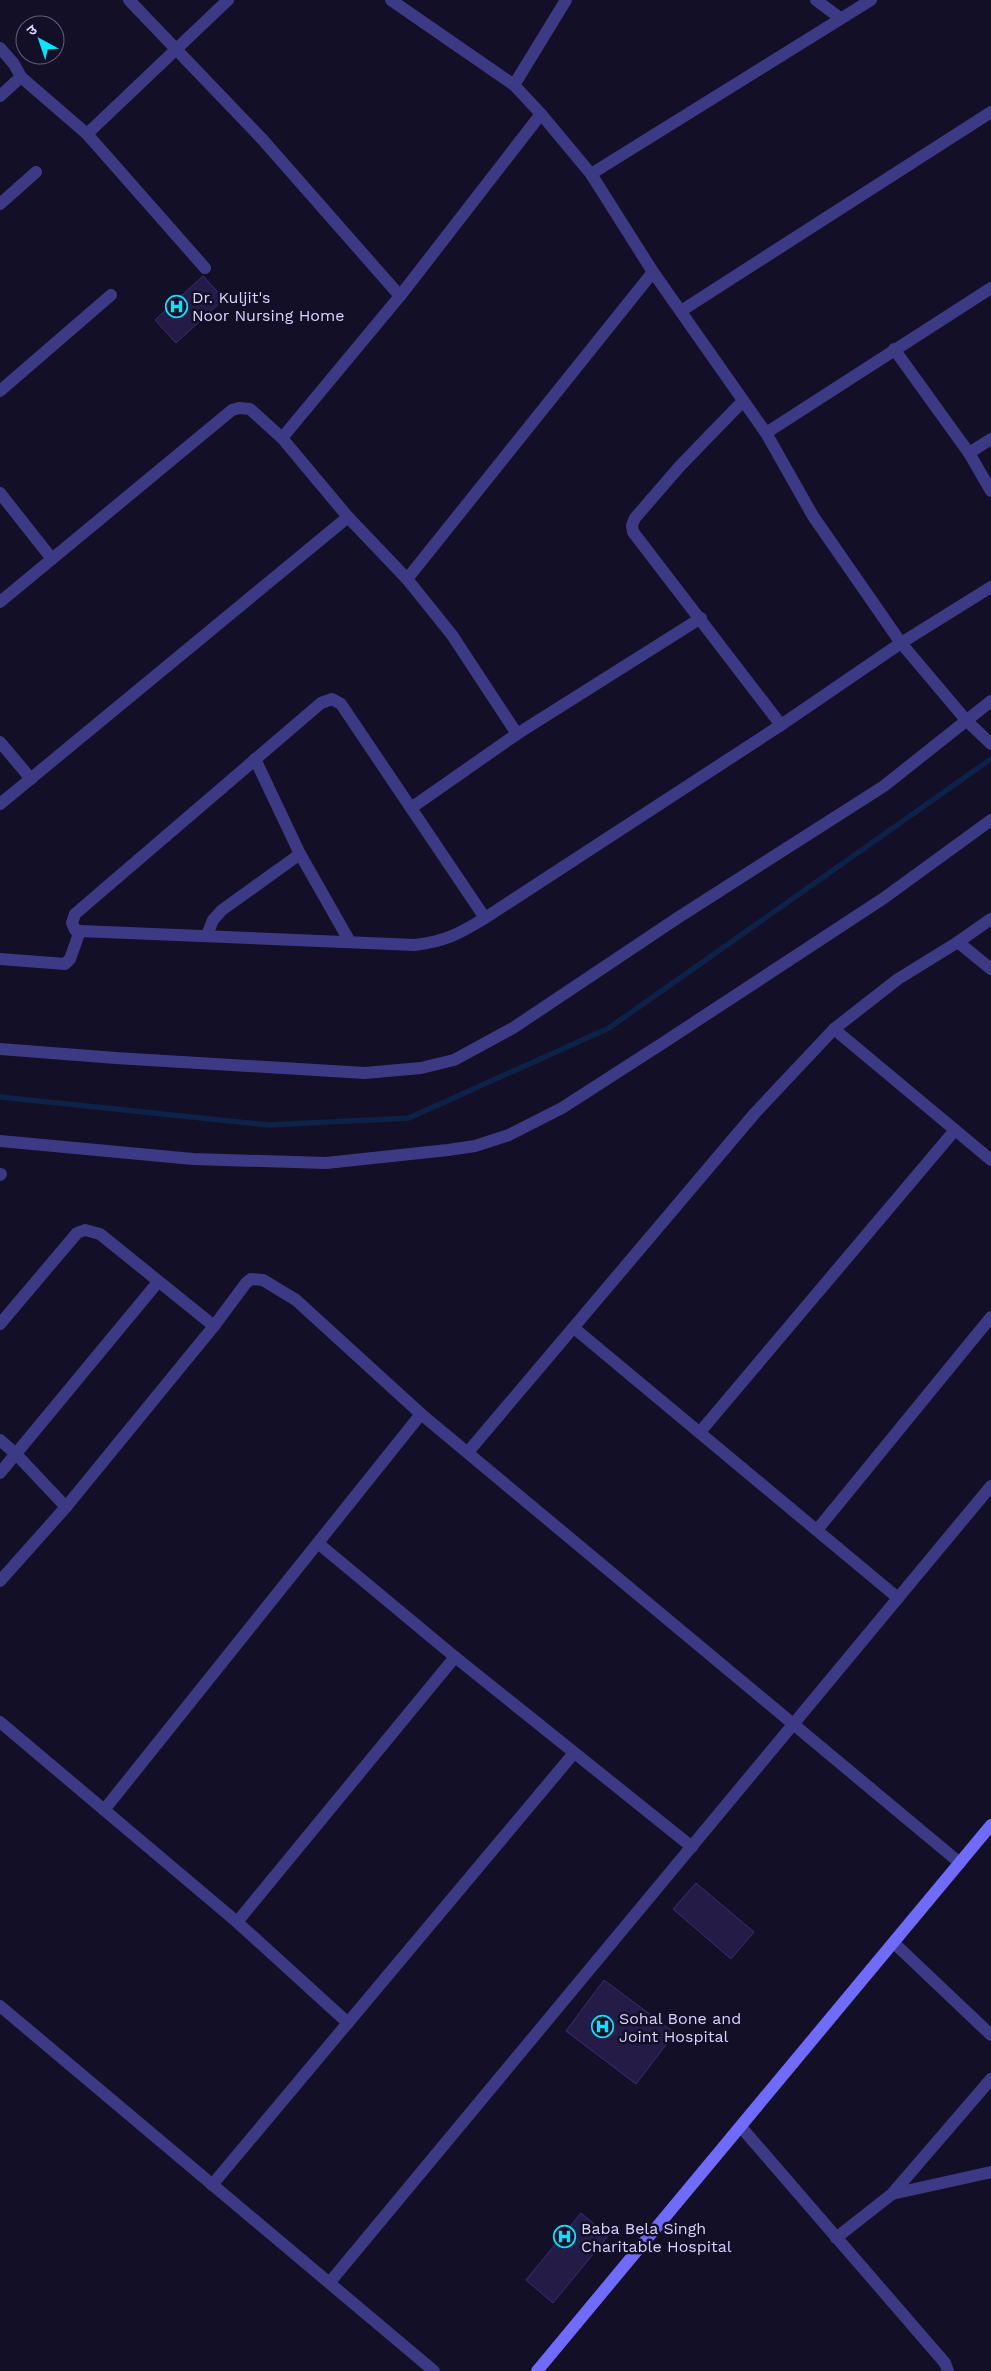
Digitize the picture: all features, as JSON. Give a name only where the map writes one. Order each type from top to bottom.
[{"type":"main road","points":[[537,2371],[991,1825]]},
{"type":"street","points":[[129,0],[263,140],[400,296]]},
{"type":"street","points":[[86,134],[228,0]]},
{"type":"street","points":[[391,0],[514,85],[542,114],[591,174],[653,272],[766,433],[813,516],[901,643],[970,723],[991,744]]},
{"type":"street","points":[[514,85],[566,0]]},
{"type":"street","points":[[816,0],[840,18]]},
{"type":"street","points":[[591,174],[871,0]]},
{"type":"street","points":[[0,48],[14,64],[21,77],[86,134],[204,268]]},
{"type":"street","points":[[0,96],[21,77]]},
{"type":"street","points":[[681,312],[991,112]]},
{"type":"street","points":[[282,438],[400,296],[542,114]]},
{"type":"street","points":[[0,204],[36,172]]},
{"type":"street","points":[[407,579],[653,272]]},
{"type":"street","points":[[766,433],[991,288]]},
{"type":"street","points":[[0,391],[111,295]]},
{"type":"street","points":[[894,349],[969,453],[991,491]]},
{"type":"street","points":[[743,401],[680,466],[635,518],[632,525],[637,540],[701,618],[781,725]]},
{"type":"street","points":[[0,602],[232,410],[250,408],[282,438],[348,517],[407,579],[452,634],[517,734]]},
{"type":"street","points":[[969,453],[991,439]]},
{"type":"street","points":[[0,493],[52,559]]},
{"type":"street","points":[[0,804],[348,517]]},
{"type":"street","points":[[485,918],[341,704],[332,699],[321,703],[255,759],[75,914],[72,921],[73,928],[80,931],[415,945],[441,942],[461,933],[485,918],[781,725],[901,643],[991,586]]},
{"type":"street","points":[[411,808],[517,734],[701,618]]},
{"type":"street","points":[[0,1049],[365,1073],[421,1068],[454,1060],[513,1028],[679,917],[884,786],[970,723],[991,701]]},
{"type":"street","points":[[0,742],[31,779]]},
{"type":"street","points":[[255,759],[300,854],[350,942]]},
{"type":"street","points":[[0,1141],[193,1159],[326,1162],[448,1150],[475,1146],[509,1136],[562,1108],[674,1036],[884,898],[991,820]]},
{"type":"street","points":[[207,935],[213,920],[222,910],[300,854]]},
{"type":"street","points":[[468,1452],[755,1113],[834,1029],[898,979],[991,919]]},
{"type":"street","points":[[0,959],[65,964],[70,959],[80,931]]},
{"type":"street","points":[[958,942],[991,969]]},
{"type":"street","points":[[834,1029],[991,1160]]},
{"type":"street","points":[[700,1432],[955,1130]]},
{"type":"street","points":[[0,1324],[77,1233],[85,1230],[100,1234],[214,1326]]},
{"type":"street","points":[[0,1581],[66,1507],[214,1326],[246,1283],[250,1279],[263,1280],[296,1300],[334,1332],[421,1414],[960,1863]]},
{"type":"street","points":[[0,1473],[158,1282]]},
{"type":"street","points":[[817,1530],[991,1317]]},
{"type":"street","points":[[574,1328],[898,1598]]},
{"type":"street","points":[[104,1810],[319,1544],[421,1414]]},
{"type":"street","points":[[0,1440],[16,1454],[66,1507]]},
{"type":"street","points":[[330,2282],[991,1486]]},
{"type":"street","points":[[319,1544],[454,1657],[692,1847]]},
{"type":"street","points":[[237,1922],[454,1657]]},
{"type":"street","points":[[0,1722],[237,1922],[348,2023]]},
{"type":"street","points":[[212,2185],[574,1753]]},
{"type":"street","points":[[894,1943],[991,2035]]},
{"type":"street","points":[[0,2006],[434,2371]]},
{"type":"street","points":[[836,2238],[892,2194],[991,2079]]},
{"type":"street","points":[[741,2126],[945,2364],[948,2371]]},
{"type":"street","points":[[892,2194],[991,2172]]},
{"type":"building","points":[[203,276],[224,299],[176,343],[155,320]]},
{"type":"building","points":[[696,1883],[754,1932],[731,1959],[673,1909]]},
{"type":"building","points":[[604,1980],[675,2033],[636,2084],[566,2031]]},
{"type":"building","points":[[581,2213],[608,2236],[553,2303],[526,2280]]},
{"type":"waterway","points":[[0,1097],[269,1125],[409,1118],[609,1028],[991,759]]},
{"type":"place","name":"Dr. Kuljit's Noor Nursing Home","points":[[176,306]]},
{"type":"place","name":"Sohal Bone and Joint Hospital","points":[[603,2027]]},
{"type":"place","name":"Baba Bela Singh Charitable Hospital","points":[[565,2237]]}]
